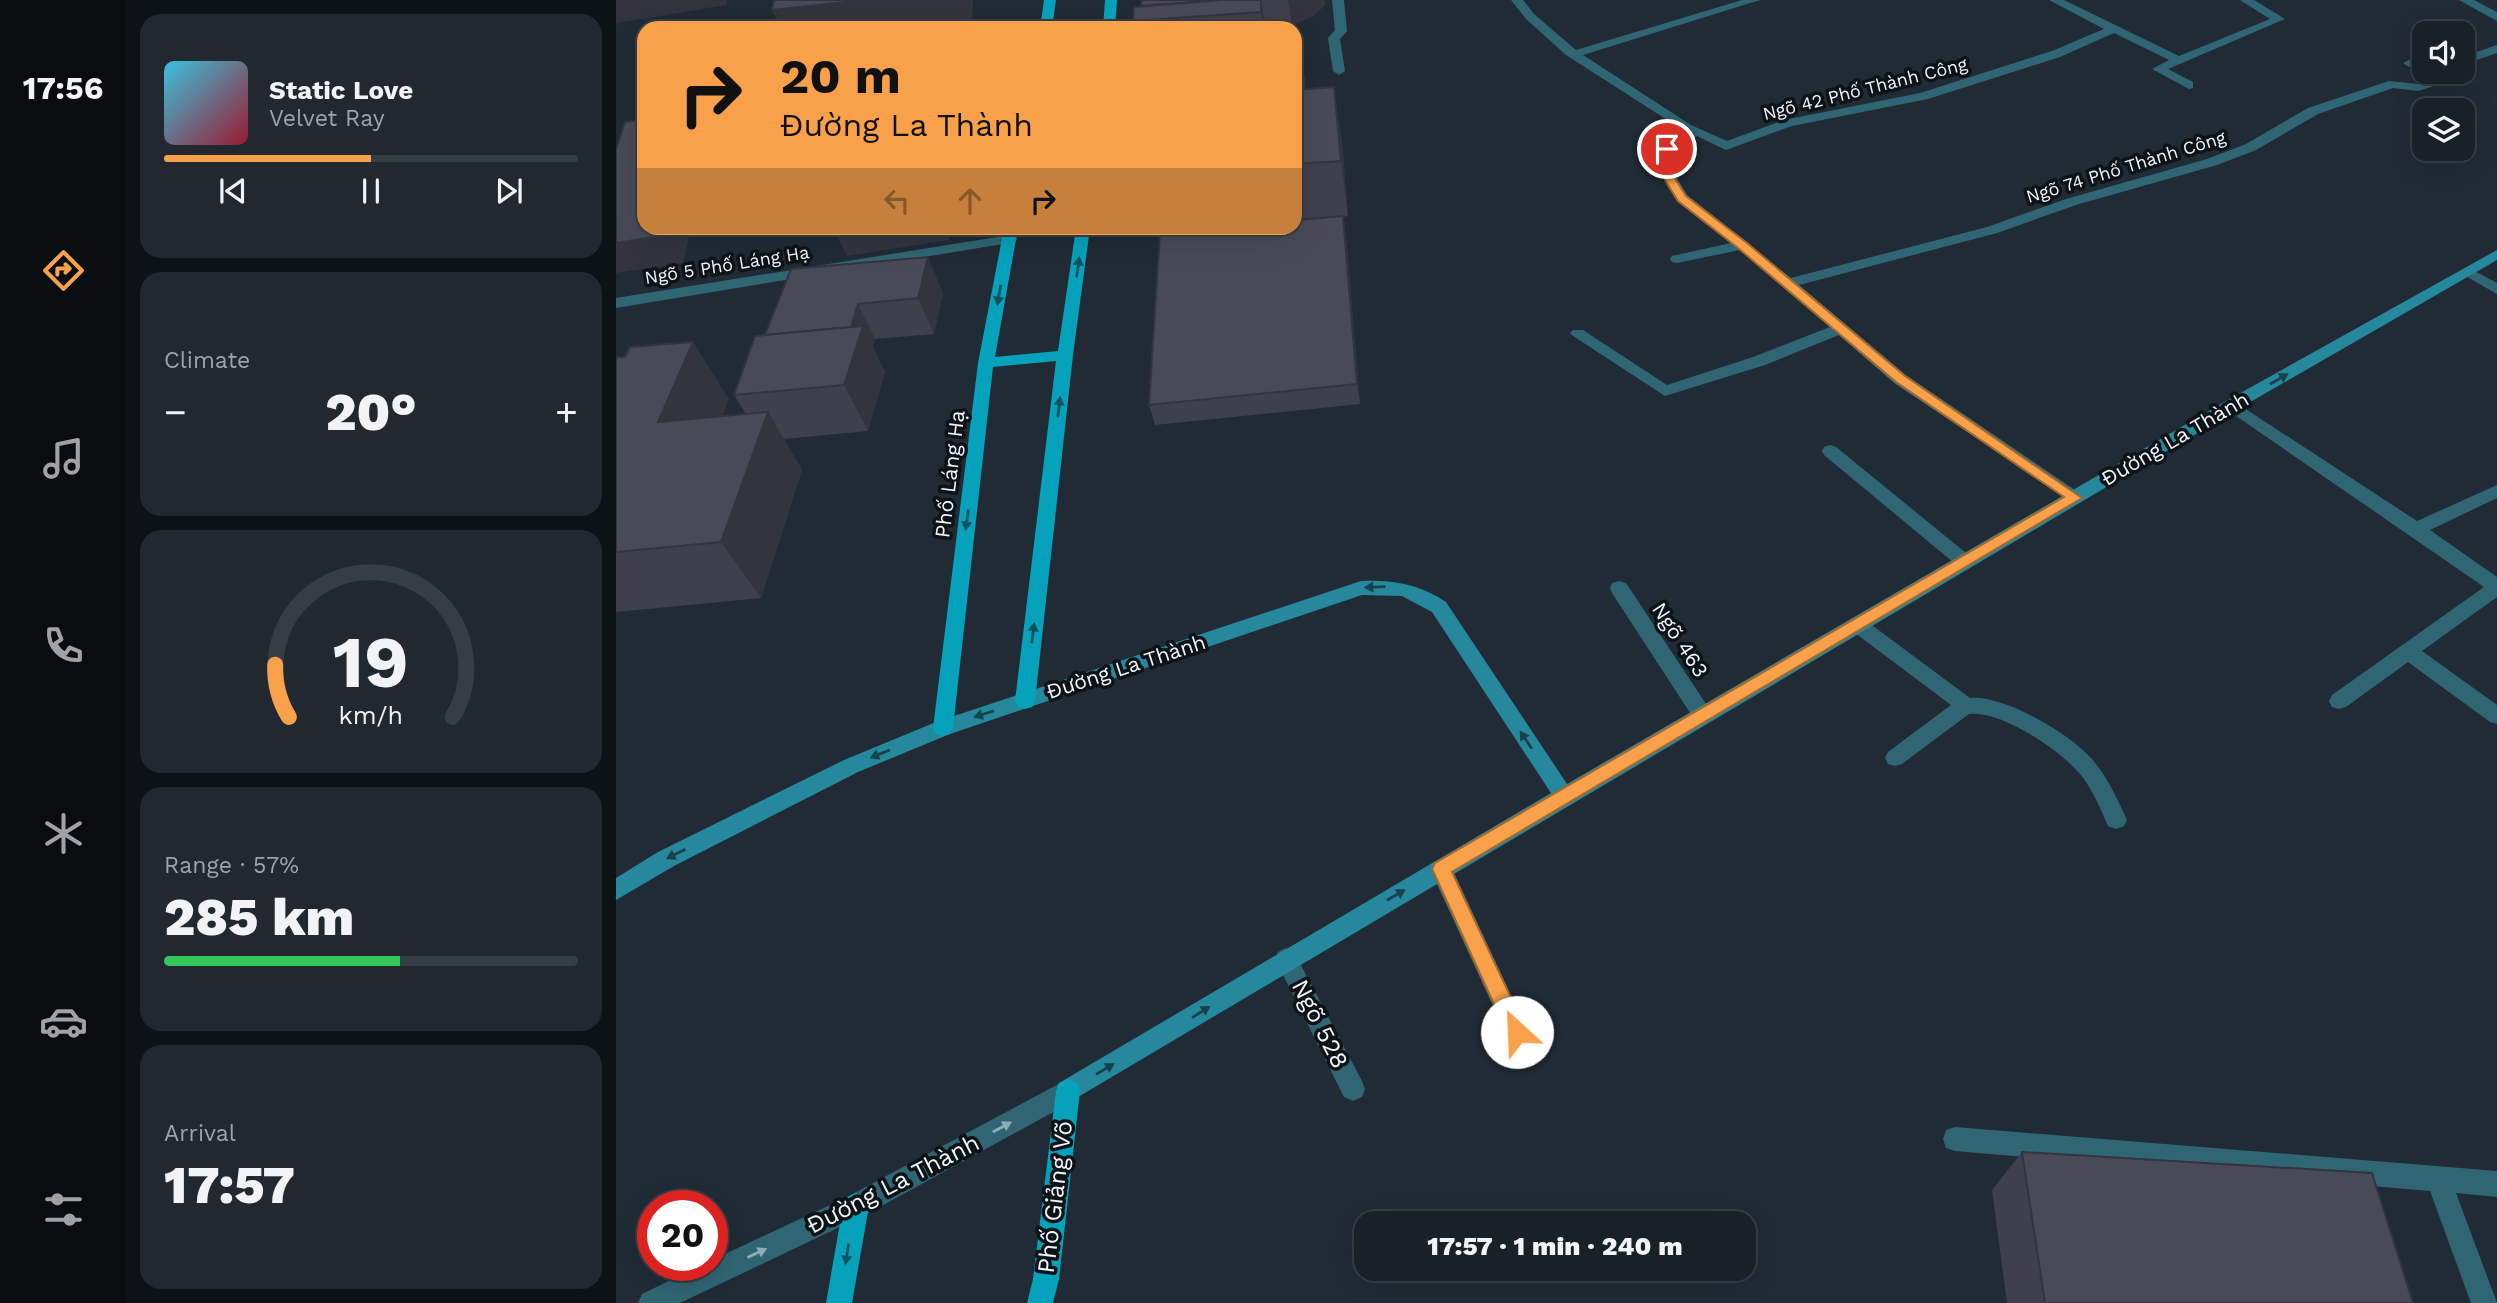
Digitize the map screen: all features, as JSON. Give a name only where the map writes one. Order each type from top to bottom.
[{"type":"main road","points":[[1047,21],[1049,0]]},
{"type":"main road","points":[[1110,21],[1111,0]]},
{"type":"main road","name":"Phố Láng Hạ","points":[[943,728],[986,363],[1011,235]]},
{"type":"main road","points":[[1025,701],[1065,355],[1082,235]]},
{"type":"main road","name":"Đường La Thành","points":[[1069,1091],[1286,959],[1564,796],[2232,405],[2497,254]]},
{"type":"main road","points":[[986,363],[1065,355]]},
{"type":"main road","name":"Đường La Thành","points":[[616,890],[666,859],[851,766],[943,728],[1361,588],[1389,587],[1419,592],[1439,607],[1564,796]]},
{"type":"main road","name":"Phố Giảng Võ","points":[[1040,1303],[1046,1279],[1069,1091]]},
{"type":"main road","points":[[839,1303],[856,1206]]},
{"type":"street","points":[[1338,0],[1341,31],[1334,38],[1339,71]]},
{"type":"street","name":"Ngõ 42 Phố Thành Công","points":[[1517,0],[1526,15],[1576,54],[1686,128],[1726,146],[1788,123],[1923,96],[2056,54],[2113,29]]},
{"type":"street","points":[[1576,54],[1754,0]]},
{"type":"street","points":[[2055,0],[2178,60]]},
{"type":"street","points":[[2189,85],[2158,69],[2280,19],[2246,0]]},
{"type":"street","points":[[2465,0],[2497,18]]},
{"type":"street","points":[[2475,57],[2497,49]]},
{"type":"street","name":"Ngõ 74 Phố Thành Công","points":[[1786,284],[1992,230],[2071,202],[2167,176],[2251,147],[2286,125],[2333,102],[2393,84],[2407,90],[2434,84]]},
{"type":"street","points":[[1697,131],[1667,149],[1671,180],[1682,198],[1743,245],[1900,379],[2075,498]]},
{"type":"street","name":"Ngõ 5 Phố Láng Hạ","points":[[616,303],[1000,235]]},
{"type":"street","points":[[1677,259],[1743,245]]},
{"type":"street","points":[[2467,271],[2497,289]]},
{"type":"street","points":[[1578,333],[1665,391],[1759,361],[1842,328]]},
{"type":"street","points":[[2232,405],[2416,528],[2497,587],[2339,701]]},
{"type":"street","points":[[1830,451],[1965,562]]},
{"type":"street","points":[[2416,528],[2497,491]]},
{"type":"street","name":"Ngõ 463","points":[[1619,588],[1703,716]]},
{"type":"street","points":[[1858,625],[1966,706]]},
{"type":"street","points":[[2407,651],[2497,716]]},
{"type":"street","points":[[1895,758],[1966,706],[1982,706],[2005,713],[2065,748],[2095,779],[2116,820]]},
{"type":"street","points":[[1441,869],[1517,1032]]},
{"type":"street","name":"Ngõ 528","points":[[1286,959],[1353,1089]]},
{"type":"street","name":"Đường La Thành","points":[[650,1303],[856,1206],[1069,1091]]},
{"type":"street","points":[[1955,1139],[2497,1184]]},
{"type":"street","points":[[2438,1178],[2484,1303]]},
{"type":"building","points":[[774,0],[864,0],[772,10]]},
{"type":"building","points":[[1142,0],[1223,0],[1141,6]]},
{"type":"building","points":[[1261,0],[1261,12],[1133,21],[1134,7]]},
{"type":"building","points":[[1334,87],[1341,161],[1302,164],[1302,89]]},
{"type":"building","points":[[637,120],[637,235],[666,235],[616,243],[616,149],[625,122]]},
{"type":"building","points":[[1343,216],[1357,384],[1149,405],[1160,235],[1302,235],[1302,219]]},
{"type":"building","points":[[928,257],[918,298],[858,304],[851,327],[765,335],[791,269]]},
{"type":"building","points":[[863,326],[844,385],[734,395],[755,336]]},
{"type":"building","points":[[693,342],[658,422],[768,412],[721,542],[616,552],[616,357],[625,357],[630,347]]},
{"type":"building","points":[[2022,1152],[2372,1173],[2413,1303],[2045,1303]]},
{"type":"route","points":[[1517,1032],[1441,869],[2075,498],[1900,379],[1743,245],[1682,198],[1671,180],[1667,149]]}]
